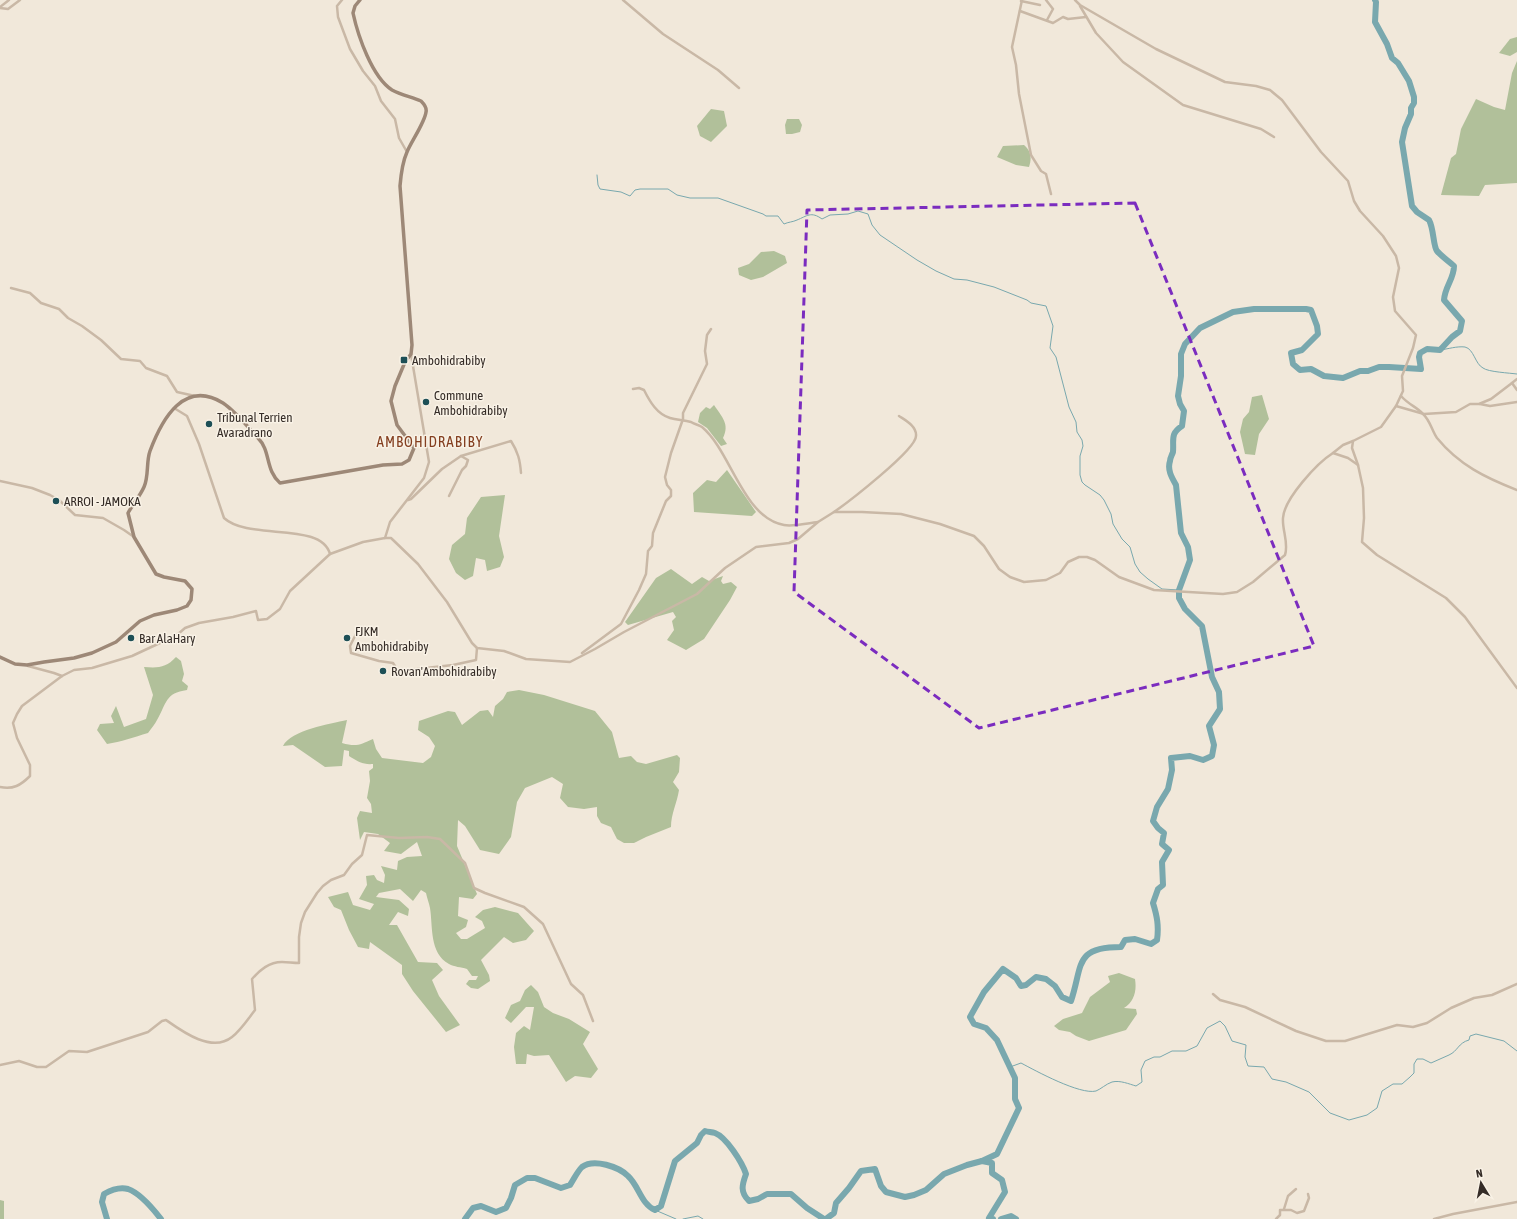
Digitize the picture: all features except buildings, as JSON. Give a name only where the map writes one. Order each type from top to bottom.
[{"type":"main road","points":[[0,657],[15,664],[26,665],[74,658],[92,653],[116,642],[140,621],[154,615],[177,610],[187,606],[191,600],[192,589],[186,581],[156,574],[134,537],[128,513],[145,486],[149,452],[160,428],[173,408],[185,399],[196,396],[206,396],[224,404],[262,441],[274,477],[280,483],[383,465],[402,464],[409,460],[414,448],[396,425],[391,401],[395,386],[405,362],[411,354],[412,345],[400,186],[402,169],[407,152],[425,117],[426,108],[421,101],[390,89],[376,74],[367,56],[353,13],[355,6],[360,0]]},
{"type":"street","points":[[0,7],[9,0]]},
{"type":"street","points":[[0,7],[8,9],[20,0]]},
{"type":"street","points":[[342,0],[337,6],[338,17],[350,49],[363,71],[375,86],[381,101],[395,119],[399,138],[407,152]]},
{"type":"street","points":[[624,0],[663,34],[718,70],[739,88]]},
{"type":"street","points":[[1040,5],[1021,0],[1012,47],[1016,65],[1019,94],[1031,155],[1042,171],[1046,174],[1051,194]]},
{"type":"street","points":[[1046,0],[1053,9],[1047,20]]},
{"type":"street","points":[[834,512],[901,514],[940,524],[974,536],[984,546],[999,569],[1010,577],[1024,582],[1046,580],[1060,573],[1068,562],[1079,557],[1087,557],[1095,560],[1119,577],[1154,590],[1166,592],[1183,591],[1223,594],[1237,592],[1253,582],[1285,555],[1287,550],[1283,518],[1288,502],[1318,464],[1343,445],[1381,426],[1396,406],[1401,396],[1403,391],[1402,376],[1413,348],[1416,335],[1395,311],[1393,297],[1399,268],[1398,260],[1383,236],[1360,211],[1354,201],[1348,181],[1321,152],[1282,100],[1270,90],[1256,86],[1226,82],[1156,49],[1080,5],[1075,0]]},
{"type":"street","points":[[1080,5],[1096,33],[1123,62],[1183,105],[1262,129],[1274,138]]},
{"type":"street","points":[[1020,11],[1053,23],[1063,16],[1068,19],[1086,17]]},
{"type":"street","points":[[11,288],[30,293],[41,303],[59,309],[68,318],[101,340],[121,359],[140,361],[146,368],[167,376],[177,392],[196,396]]},
{"type":"street","points":[[477,648],[504,652],[526,659],[570,662],[621,624],[646,574],[648,551],[652,546],[653,533],[666,501],[671,496],[671,490],[667,485],[665,477],[671,453],[683,419],[683,413],[706,364],[705,351],[707,335],[711,329]]},
{"type":"street","points":[[385,538],[390,522],[424,478],[429,462],[411,354]]},
{"type":"street","points":[[1479,404],[1491,398],[1517,378]]},
{"type":"street","points":[[1512,383],[1517,390]]},
{"type":"street","points":[[633,389],[639,388],[644,390],[648,399],[661,414],[672,418],[683,419],[702,426],[717,445],[740,485],[762,516],[784,525],[818,522]]},
{"type":"street","points":[[1401,396],[1408,404],[1424,414],[1437,437],[1463,464],[1492,480],[1517,490]]},
{"type":"street","points":[[1396,406],[1424,414],[1456,412],[1470,404],[1490,406],[1517,402]]},
{"type":"street","points":[[173,408],[187,416],[199,444],[224,518],[232,524],[247,528],[267,532],[298,533],[311,536],[325,545],[330,554]]},
{"type":"street","points":[[577,657],[595,649],[696,594],[725,568],[756,547],[789,542],[798,539],[818,522],[834,512],[885,472],[914,442],[916,436],[914,427],[899,416]]},
{"type":"street","points":[[408,500],[411,499],[442,469],[461,456],[511,441],[520,459],[521,473]]},
{"type":"street","points":[[1353,441],[1352,448],[1358,465],[1364,500],[1362,542],[1377,555],[1446,598],[1465,617],[1517,688]]},
{"type":"street","points":[[1333,453],[1348,458],[1358,465]]},
{"type":"street","points":[[449,496],[468,460],[461,456]]},
{"type":"street","points":[[0,481],[32,488],[50,494],[75,515],[103,518],[134,537]]},
{"type":"street","points":[[0,787],[8,788],[20,785],[30,776],[30,765],[17,738],[13,723],[22,706],[62,676],[74,670],[92,668],[132,656],[177,635],[185,628],[199,622],[233,618],[256,611],[258,620],[267,619],[280,609],[290,591],[330,554],[363,542],[391,538],[418,564],[447,602],[477,648],[476,660],[453,665],[398,671],[393,663],[379,661],[351,653],[350,646],[358,630]]},
{"type":"street","points":[[26,665],[62,676]]},
{"type":"street","points":[[0,1065],[19,1061],[37,1067],[46,1067],[69,1051],[87,1052],[148,1032],[162,1021],[166,1020],[192,1037],[203,1041],[225,1041],[232,1037],[255,1010],[252,979],[260,970],[270,963],[299,963],[299,937],[301,923],[306,912],[323,886],[331,880],[344,875],[352,864],[362,855],[367,835],[399,838],[427,837],[440,839],[465,863],[474,888],[524,907],[530,911],[543,924],[571,984],[583,996],[593,1021]]},
{"type":"street","points":[[1212,994],[1220,1000],[1245,1007],[1296,1031],[1326,1041],[1346,1041],[1396,1025],[1413,1027],[1427,1023],[1450,1008],[1474,998],[1492,995],[1517,984]]},
{"type":"street","points":[[1276,1219],[1280,1215],[1280,1210],[1284,1209],[1288,1196],[1296,1189]]},
{"type":"street","points":[[1284,1209],[1291,1210],[1296,1214],[1304,1211],[1309,1198],[1308,1194]]},
{"type":"street","points":[[1434,1219],[1517,1202]]},
{"type":"highlighted area","points":[[1135,203],[1314,646],[979,728],[794,592],[807,210]]},
{"type":"green space","points":[[1517,37],[1517,52],[1510,56],[1499,53],[1510,39]]},
{"type":"green space","points":[[1517,61],[1517,183],[1485,185],[1479,196],[1441,195],[1451,158],[1456,154],[1461,129],[1476,99],[1505,110],[1512,73]]},
{"type":"green space","points":[[711,109],[724,111],[727,126],[711,142],[700,136],[697,126]]},
{"type":"green space","points":[[787,119],[799,119],[802,125],[800,132],[786,134],[785,125]]},
{"type":"green space","points":[[1024,145],[1030,155],[1029,167],[1016,165],[997,157],[1003,146]]},
{"type":"green space","points":[[774,251],[785,256],[787,263],[763,277],[751,280],[739,275],[738,268],[749,264],[761,252]]},
{"type":"green space","points":[[1262,395],[1269,419],[1259,434],[1255,455],[1245,454],[1240,432],[1243,419],[1249,412],[1252,397]]},
{"type":"green space","points":[[714,405],[724,421],[726,429],[723,438],[727,444],[721,446],[707,428],[698,422],[700,413],[706,407],[710,409]]},
{"type":"green space","points":[[727,470],[756,512],[752,516],[694,512],[693,493],[707,480],[716,482]]},
{"type":"green space","points":[[505,495],[499,536],[504,557],[500,567],[487,571],[485,560],[476,558],[473,576],[465,580],[456,573],[449,559],[452,545],[465,534],[467,518],[481,497]]},
{"type":"green space","points":[[671,569],[692,584],[702,577],[709,581],[723,576],[721,581],[723,584],[731,582],[737,587],[704,639],[686,650],[667,640],[674,630],[672,621],[676,617],[673,612],[628,625],[625,622],[656,578]]},
{"type":"green space","points":[[176,657],[181,661],[184,674],[182,681],[188,686],[187,690],[180,691],[170,696],[156,722],[148,733],[107,744],[97,730],[100,724],[114,723],[111,716],[116,706],[124,727],[146,719],[153,695],[144,667],[162,666],[169,663]]},
{"type":"green space","points":[[519,690],[544,695],[595,711],[612,732],[619,758],[631,756],[637,762],[646,764],[677,755],[680,758],[679,772],[673,782],[679,790],[678,795],[671,827],[634,843],[624,843],[617,839],[611,827],[601,823],[597,816],[597,807],[584,809],[568,807],[560,798],[563,784],[552,777],[525,788],[517,802],[511,837],[499,854],[480,850],[465,826],[458,820],[457,846],[477,894],[473,899],[459,897],[458,916],[468,920],[466,927],[456,933],[461,939],[467,939],[485,928],[482,921],[475,917],[483,910],[495,907],[518,913],[534,931],[526,940],[513,943],[504,937],[481,960],[489,975],[490,981],[478,989],[471,988],[466,984],[469,980],[476,980],[478,976],[472,976],[467,969],[449,964],[438,953],[433,939],[430,908],[426,893],[421,890],[413,901],[400,889],[379,893],[376,897],[399,900],[409,909],[408,916],[398,912],[389,925],[397,925],[418,962],[437,963],[443,970],[432,980],[439,996],[460,1025],[446,1032],[413,991],[402,974],[402,965],[370,942],[369,949],[358,947],[341,910],[334,907],[328,897],[348,892],[353,905],[370,910],[374,904],[359,899],[367,885],[366,876],[374,875],[377,880],[384,883],[385,875],[381,866],[397,870],[398,861],[407,857],[422,856],[417,842],[401,854],[384,851],[390,843],[378,834],[364,832],[360,840],[357,818],[360,811],[372,813],[371,804],[367,798],[370,781],[369,771],[373,768],[373,764],[366,764],[357,761],[349,756],[349,751],[344,750],[342,766],[325,767],[293,745],[283,746],[287,740],[302,732],[312,728],[347,720],[342,743],[358,745],[373,739],[376,749],[382,758],[423,763],[431,757],[435,746],[429,737],[418,730],[419,721],[448,711],[455,712],[462,725],[480,711],[488,710],[493,717],[495,706],[503,699],[507,692]]},
{"type":"green space","points":[[1119,973],[1135,979],[1136,988],[1134,996],[1130,1003],[1124,1008],[1136,1009],[1137,1014],[1126,1030],[1089,1041],[1070,1032],[1059,1030],[1054,1026],[1063,1019],[1082,1013],[1090,997],[1110,982],[1108,976]]},
{"type":"green space","points":[[531,985],[538,992],[544,1007],[553,1013],[569,1019],[590,1032],[583,1044],[598,1069],[591,1078],[575,1076],[566,1082],[549,1055],[534,1056],[527,1054],[526,1064],[516,1064],[514,1047],[516,1033],[524,1026],[530,1030],[534,1007],[526,1007],[511,1023],[505,1018],[511,1005],[520,1001],[525,990]]},
{"type":"green space","points":[[0,1200],[4,1201],[4,1219],[0,1219]]},
{"type":"waterway","points":[[826,1219],[834,1213],[836,1203],[861,1171],[875,1169],[881,1186],[886,1192],[905,1197],[926,1190],[944,1174],[982,1161],[997,1154],[1019,1108],[1015,1099],[1015,1078],[997,1040],[986,1028],[974,1024],[970,1017],[984,992],[1003,969],[1016,978],[1021,986],[1026,985],[1036,977],[1046,979],[1055,986],[1062,997],[1071,1001],[1083,960],[1095,950],[1121,947],[1125,940],[1135,939],[1151,944],[1157,940],[1158,930],[1156,912],[1153,903],[1158,889],[1163,885],[1162,862],[1169,850],[1162,844],[1164,833],[1153,821],[1157,807],[1168,789],[1172,770],[1171,758],[1190,756],[1203,760],[1212,756],[1214,745],[1209,726],[1220,709],[1219,692],[1212,677],[1202,626],[1185,609],[1179,598],[1179,590],[1190,560],[1188,547],[1181,533],[1176,485],[1170,474],[1169,464],[1173,452],[1174,434],[1182,426],[1184,411],[1178,396],[1181,376],[1181,354],[1185,344],[1200,328],[1233,312],[1254,309],[1311,310],[1317,326],[1318,334],[1302,350],[1291,353],[1293,364],[1300,370],[1311,369],[1324,376],[1343,378],[1360,371],[1368,371],[1379,367],[1421,369],[1419,357],[1420,353],[1427,349],[1440,350],[1460,331],[1462,321],[1444,300],[1453,275],[1454,266],[1437,251],[1429,220],[1417,212],[1412,206],[1402,142],[1405,128],[1411,114],[1411,108],[1414,103],[1414,97],[1409,81],[1398,63],[1392,58],[1387,44],[1375,22],[1375,0]]},
{"type":"waterway","points":[[597,175],[600,189],[621,192],[630,196],[635,190],[640,189],[668,189],[677,195],[690,198],[718,198],[766,216],[778,216],[784,224],[809,215],[815,215],[822,219],[830,215],[848,214],[858,211],[868,214],[872,225],[880,235],[936,271],[954,279],[967,280],[994,287],[1031,303],[1046,306],[1053,326],[1050,348],[1056,357],[1069,407],[1076,422],[1077,432],[1082,440],[1083,446],[1080,456],[1080,475],[1082,482],[1100,495],[1104,500],[1111,514],[1113,524],[1122,539],[1130,547],[1135,564],[1140,572],[1162,589],[1179,590]]},
{"type":"waterway","points":[[1440,350],[1465,347],[1468,348],[1480,366],[1494,371],[1517,374]]},
{"type":"waterway","points":[[1010,1067],[1021,1063],[1058,1082],[1089,1091],[1096,1091],[1110,1083],[1115,1082],[1124,1082],[1136,1086],[1142,1082],[1141,1070],[1145,1061],[1154,1057],[1160,1057],[1172,1051],[1186,1051],[1197,1046],[1207,1028],[1220,1021],[1225,1026],[1232,1041],[1246,1045],[1245,1057],[1248,1066],[1264,1067],[1272,1079],[1286,1082],[1309,1092],[1330,1113],[1349,1120],[1367,1115],[1377,1108],[1382,1091],[1393,1084],[1402,1084],[1410,1077],[1414,1073],[1414,1064],[1417,1059],[1423,1059],[1431,1063],[1452,1053],[1462,1043],[1469,1040],[1470,1036],[1476,1034],[1504,1041],[1517,1051]]},
{"type":"waterway","points":[[465,1219],[473,1208],[481,1206],[496,1212],[506,1208],[515,1185],[527,1178],[535,1178],[561,1188],[570,1185],[582,1167],[593,1163],[613,1167],[628,1176],[632,1180],[646,1204],[655,1210],[661,1206],[675,1161],[697,1143],[705,1131],[715,1133],[724,1139],[741,1163],[746,1174],[743,1191],[744,1195],[749,1201],[758,1199],[767,1194],[791,1194],[807,1208],[824,1219]]},
{"type":"waterway","points":[[982,1161],[992,1163],[992,1173],[1002,1180],[1005,1192],[989,1218],[993,1219]]},
{"type":"waterway","points":[[107,1219],[102,1202],[104,1194],[122,1188],[128,1189],[137,1194],[155,1211],[161,1219]]},
{"type":"waterway","points":[[655,1210],[676,1219]]},
{"type":"waterway","points":[[683,1219],[698,1216],[703,1219]]},
{"type":"waterway","points":[[1001,1219],[1011,1216],[1016,1219]]},
{"type":"place","name":"Ambohidrabiby","points":[[404,360]]},
{"type":"place","name":"Commune Ambohidrabiby","points":[[426,402]]},
{"type":"place","name":"Tribunal Terrien Avaradrano","points":[[209,424]]},
{"type":"place","name":"ARROI - JAMOKA","points":[[56,501]]},
{"type":"place","name":"Bar AlaHary","points":[[131,638]]},
{"type":"place","name":"FJKM Ambohidrabiby","points":[[347,638]]},
{"type":"place","name":"Rovan'Ambohidrabiby","points":[[383,671]]},
{"type":"district","name":"AMBOHIDRABIBY","points":[[430,442]]}]
